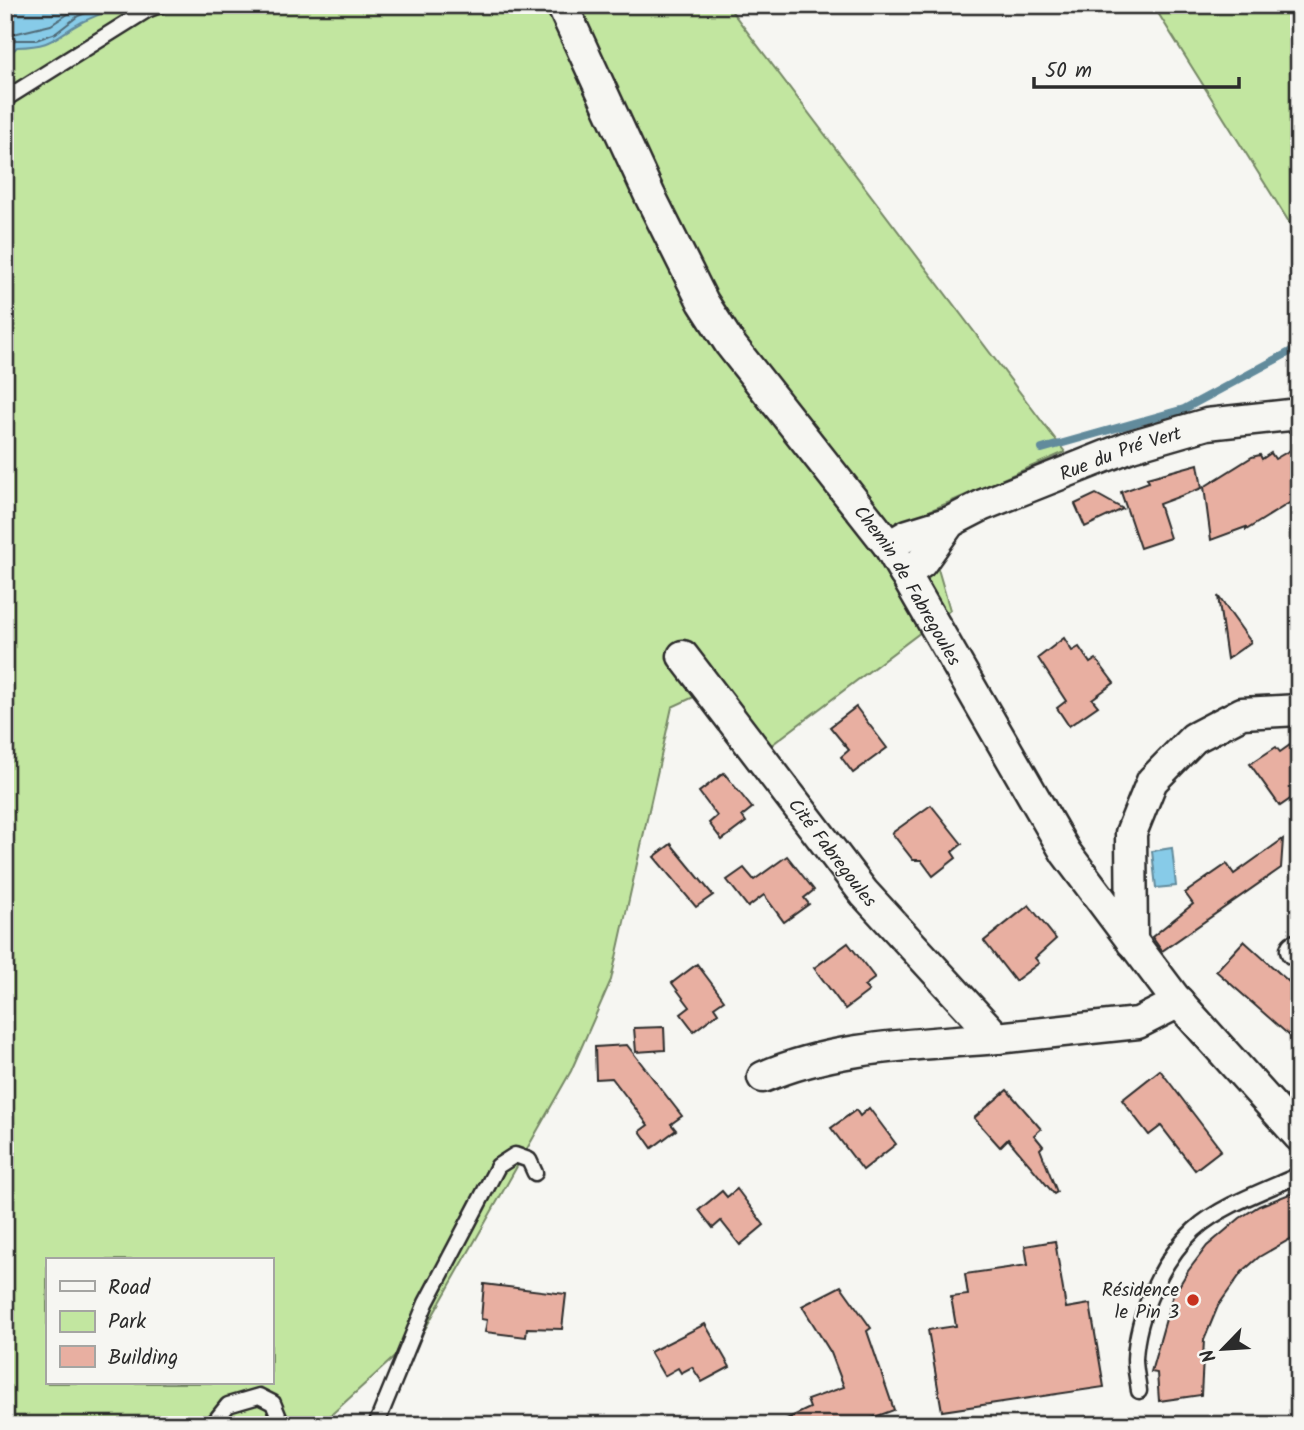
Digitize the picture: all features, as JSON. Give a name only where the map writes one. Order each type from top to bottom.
[{"type":"street","name":"Chemin de Fabregoules","points":[[562,5],[703,302],[730,344],[889,546],[1066,853],[1179,1002],[1299,1136]]},
{"type":"street","name":"Rue du Pré Vert","points":[[889,546],[908,535],[950,522],[983,505],[1131,446],[1207,424],[1299,414]]},
{"type":"street","name":"Rue du Pré Vert","points":[[904,573],[921,563],[950,522]]},
{"type":"street","name":"Cité Fabregoules","points":[[683,656],[864,893],[997,1038]]},
{"type":"street","points":[[1132,942],[1131,833],[1152,781],[1194,738],[1242,713],[1299,710]]},
{"type":"street","points":[[763,1077],[799,1062],[839,1053],[1138,1024],[1179,1002]]},
{"type":"lane","points":[[5,99],[147,10],[160,5]]},
{"type":"lane","points":[[376,1425],[426,1303],[498,1166],[515,1155],[529,1160],[535,1173]]},
{"type":"lane","points":[[1139,1391],[1135,1359],[1147,1308],[1159,1273],[1195,1229],[1244,1199],[1299,1175]]},
{"type":"lane","points":[[212,1425],[228,1405],[259,1396],[273,1403],[282,1425]]},
{"type":"green space","points":[[5,5],[727,5],[1065,452],[922,514],[950,610],[749,762],[698,695],[672,707],[611,980],[571,1071],[425,1329],[320,1425],[5,1425]]},
{"type":"green space","points":[[1153,5],[1299,5],[1299,238]]},
{"type":"water","points":[[5,5],[117,5],[46,43],[17,47],[5,59]]},
{"type":"water","points":[[1172,848],[1176,886],[1156,888],[1152,851]]},
{"type":"building","points":[[1299,445],[1299,497],[1246,530],[1246,527],[1211,540],[1204,487],[1252,457],[1260,455],[1262,459],[1271,453],[1275,459]]},
{"type":"building","points":[[1198,464],[1202,488],[1159,504],[1170,538],[1140,548],[1121,492],[1149,482],[1147,478]]},
{"type":"building","points":[[1096,494],[1123,509],[1085,527],[1075,504]]},
{"type":"building","points":[[1218,596],[1251,642],[1227,659]]},
{"type":"building","points":[[1064,638],[1072,651],[1079,647],[1090,663],[1096,659],[1114,683],[1092,699],[1098,706],[1069,726],[1057,708],[1066,701],[1038,658]]},
{"type":"building","points":[[856,707],[887,748],[853,773],[841,757],[849,750],[830,727]]},
{"type":"building","points":[[1290,745],[1299,758],[1299,793],[1280,806],[1250,764],[1276,747],[1280,752]]},
{"type":"building","points":[[724,773],[752,808],[742,816],[746,822],[722,840],[709,823],[717,816],[699,792]]},
{"type":"building","points":[[931,805],[962,844],[952,852],[956,858],[933,876],[921,860],[913,860],[892,833]]},
{"type":"building","points":[[1283,839],[1281,868],[1162,951],[1152,937],[1193,904],[1185,893],[1227,864],[1234,874]]},
{"type":"building","points":[[671,844],[713,895],[696,907],[654,857]]},
{"type":"building","points":[[787,856],[814,890],[804,898],[809,904],[784,922],[764,895],[748,907],[727,880],[744,868],[754,880]]},
{"type":"building","points":[[1029,905],[1056,939],[1035,958],[1039,963],[1015,981],[984,941]]},
{"type":"building","points":[[1244,941],[1299,991],[1299,1044],[1216,971]]},
{"type":"building","points":[[848,943],[875,978],[864,986],[869,991],[845,1009],[814,968]]},
{"type":"building","points":[[697,964],[724,1000],[714,1007],[718,1013],[694,1031],[681,1014],[690,1007],[672,983]]},
{"type":"building","points":[[664,1027],[665,1050],[636,1052],[634,1028]]},
{"type":"building","points":[[627,1045],[682,1116],[671,1124],[676,1130],[652,1148],[640,1131],[648,1125],[612,1078],[596,1079],[595,1047]]},
{"type":"building","points":[[1160,1070],[1221,1150],[1195,1170],[1161,1126],[1149,1135],[1122,1100]]},
{"type":"building","points":[[1007,1090],[1041,1129],[1034,1135],[1043,1146],[1040,1149],[1057,1192],[1054,1194],[1008,1139],[1000,1147],[974,1118]]},
{"type":"building","points":[[869,1108],[896,1144],[863,1170],[831,1128],[856,1110],[860,1116]]},
{"type":"building","points":[[737,1189],[764,1225],[740,1245],[721,1221],[713,1228],[699,1210],[722,1191],[727,1197]]},
{"type":"building","name":"Résidence le Pin 3","points":[[1292,1193],[1299,1211],[1299,1234],[1259,1257],[1242,1272],[1218,1306],[1204,1340],[1201,1395],[1159,1401],[1157,1373],[1151,1372],[1172,1298],[1188,1271],[1207,1246],[1240,1218],[1259,1206]]},
{"type":"building","points":[[1055,1241],[1066,1308],[1090,1304],[1104,1387],[942,1411],[928,1330],[956,1326],[951,1297],[968,1295],[965,1274],[1028,1265],[1025,1246]]},
{"type":"building","points":[[484,1284],[566,1294],[562,1329],[527,1328],[526,1337],[485,1332],[487,1320],[481,1319]]},
{"type":"building","points":[[841,1286],[871,1328],[867,1331],[894,1410],[853,1425],[774,1425],[810,1408],[807,1400],[844,1387],[831,1353],[802,1306]]},
{"type":"building","points":[[705,1324],[730,1367],[702,1382],[692,1367],[681,1373],[678,1368],[664,1376],[650,1352]]},
{"type":"waterway","points":[[1042,449],[1184,409],[1299,347]]},
{"type":"place","name":"Résidence le Pin 3","points":[[1193,1300]]}]
